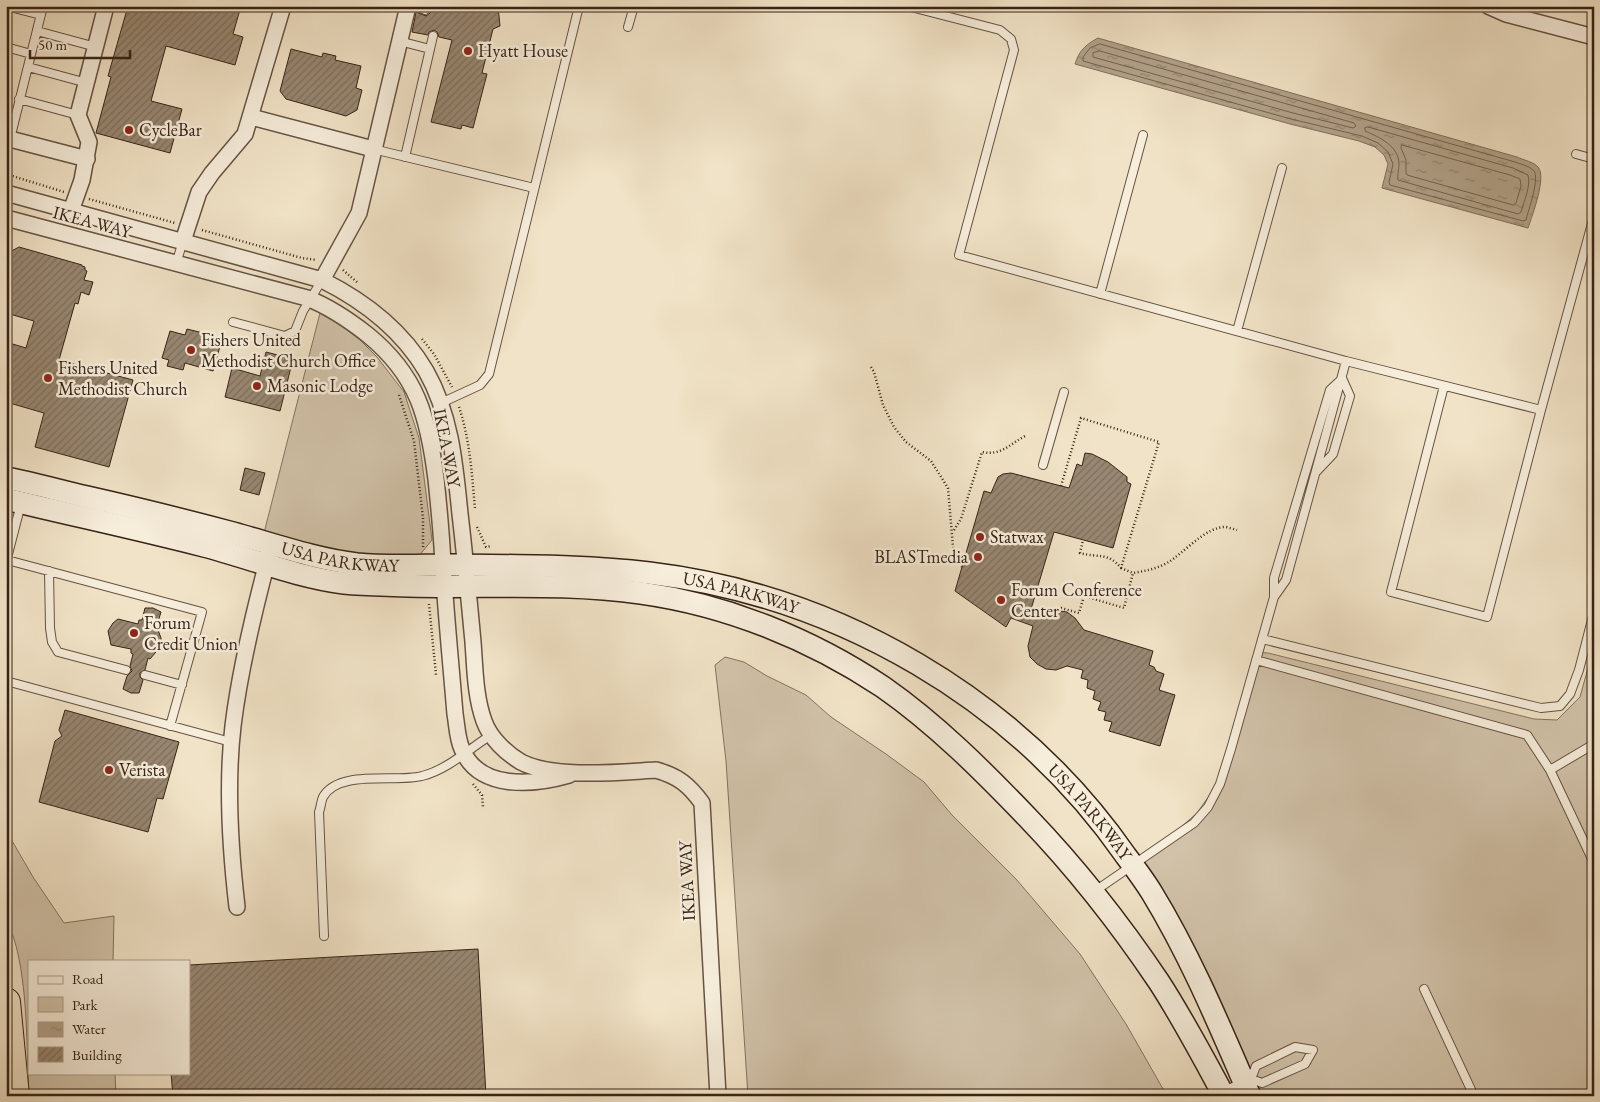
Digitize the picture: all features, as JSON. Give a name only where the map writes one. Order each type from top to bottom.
[{"type":"highway","points":[[6,1002],[15,1096]]},
{"type":"street","points":[[185,234],[199,192],[212,173],[245,134],[283,6]]},
{"type":"street","points":[[322,280],[358,213],[408,6]]},
{"type":"street","points":[[1488,6],[1506,14],[1594,37]]},
{"type":"street","points":[[71,211],[82,180],[89,142],[78,115],[106,8]]},
{"type":"street","points":[[251,117],[373,149]]},
{"type":"street","points":[[8,138],[87,159]]},
{"type":"street","name":"IKEA WAY","points":[[6,193],[71,211],[185,234],[322,280],[364,304],[394,330],[413,352],[426,371],[441,403],[449,430],[466,565],[478,695],[484,721],[491,735],[505,750],[522,762],[537,768],[576,773],[656,770],[669,774],[682,780],[702,803],[718,1096]]},
{"type":"street","name":"IKEA WAY","points":[[6,218],[310,300],[346,318],[372,338],[398,365],[416,394],[428,425],[438,497],[455,714],[458,735],[464,753],[470,763],[483,774],[498,780],[516,783],[542,781],[576,773]]},
{"type":"street","name":"USA PARKWAY","points":[[11,489],[24,498],[34,496],[92,504],[125,506],[269,554],[322,579],[342,582],[445,587],[537,585],[644,593],[674,598],[728,613],[806,643],[882,687],[926,721],[1005,793],[1057,848],[1121,928],[1160,984],[1185,1024],[1223,1094]]},
{"type":"street","name":"USA PARKWAY","points":[[11,489],[205,546],[269,554],[323,557],[357,564],[591,568],[682,577],[756,594],[794,606],[873,640],[943,679],[994,716],[1033,749],[1077,794],[1116,841],[1151,891],[1180,944],[1248,1086]]},
{"type":"street","points":[[237,907],[229,818],[231,742],[244,660],[269,554]]},
{"type":"lane","points":[[6,6],[41,15]]},
{"type":"lane","points":[[8,138],[43,6]]},
{"type":"lane","points":[[90,6],[106,8]]},
{"type":"lane","points":[[417,6],[425,10]]},
{"type":"lane","points":[[441,403],[480,385],[489,374],[579,6]]},
{"type":"lane","points":[[628,27],[634,6]]},
{"type":"lane","points":[[908,6],[1000,30],[1011,39],[1014,50],[960,255],[1346,361],[1541,410]]},
{"type":"lane","points":[[37,31],[96,47]]},
{"type":"lane","points":[[405,157],[433,36]]},
{"type":"lane","points":[[399,41],[430,49]]},
{"type":"lane","points":[[6,47],[31,54]]},
{"type":"lane","points":[[28,67],[87,82]]},
{"type":"lane","points":[[19,99],[78,115]]},
{"type":"lane","points":[[1100,294],[1143,135]]},
{"type":"lane","points":[[373,149],[534,188]]},
{"type":"lane","points":[[1576,154],[1594,158]]},
{"type":"lane","points":[[1237,331],[1282,168]]},
{"type":"lane","points":[[1444,386],[1391,592],[1487,617],[1594,216]]},
{"type":"lane","points":[[176,264],[185,234]]},
{"type":"lane","points":[[233,322],[285,336],[291,334],[295,331],[303,310],[322,280]]},
{"type":"lane","points":[[1274,596],[1286,580],[1346,361]]},
{"type":"lane","points":[[1093,892],[1194,822],[1208,807],[1220,784],[1232,749],[1274,596],[1274,578],[1330,390],[1342,378]]},
{"type":"lane","points":[[1316,473],[1333,454],[1350,396],[1342,378]]},
{"type":"lane","points":[[1043,466],[1064,392]]},
{"type":"lane","points":[[1312,451],[1321,454]]},
{"type":"lane","points":[[11,489],[7,561],[202,612],[170,726]]},
{"type":"lane","points":[[49,571],[50,628],[52,642],[58,652],[126,670]]},
{"type":"lane","points":[[1262,639],[1541,708],[1560,706],[1570,694],[1579,670],[1594,612]]},
{"type":"lane","points":[[1256,660],[1527,735],[1550,770],[1593,858]]},
{"type":"lane","points":[[145,675],[182,685]]},
{"type":"lane","points":[[6,681],[231,742]]},
{"type":"lane","points":[[324,936],[319,812],[323,797],[331,789],[355,779],[420,777],[432,773],[491,735]]},
{"type":"lane","points":[[1550,770],[1594,744]]},
{"type":"lane","points":[[1424,989],[1474,1096]]},
{"type":"lane","points":[[1223,1094],[1262,1083],[1305,1064],[1313,1050],[1295,1047],[1256,1066],[1248,1086]]},
{"type":"path","points":[[6,174],[67,193]]},
{"type":"path","points":[[85,198],[185,234],[321,261]]},
{"type":"path","points":[[871,367],[883,404],[894,427],[906,442],[931,461],[948,488],[954,547],[962,567]]},
{"type":"path","points":[[1061,486],[1081,418],[1159,442],[1121,568]]},
{"type":"path","points":[[953,531],[961,519],[982,452],[1002,451],[1025,436]]},
{"type":"path","points":[[1083,540],[1080,553],[1090,556],[1105,556],[1115,560],[1121,568],[1133,573],[1160,567],[1200,538],[1215,530],[1225,527],[1237,530]]},
{"type":"path","points":[[1058,610],[1061,608],[1079,614],[1084,596],[1124,608],[1133,573]]},
{"type":"path","points":[[471,782],[482,795],[483,807]]},
{"type":"green space","points":[[320,313],[360,340],[377,357],[404,392],[419,438],[432,540],[418,557],[350,556],[264,533]]},
{"type":"green space","points":[[1594,646],[1594,1096],[1260,1096],[1138,859],[1173,834],[1197,813],[1219,782],[1255,652],[1268,653],[1534,719],[1557,720],[1580,697]]},
{"type":"green space","points":[[725,657],[744,662],[767,676],[806,695],[831,717],[924,782],[952,815],[1016,879],[1080,954],[1126,1024],[1167,1096],[748,1096],[726,761],[715,665]]},
{"type":"green space","points":[[6,835],[11,839],[33,877],[64,923],[114,916],[113,960],[28,960],[28,1074],[23,981],[19,958],[6,918]]},
{"type":"green space","points":[[28,1074],[115,1074],[116,1096],[29,1096]]},
{"type":"water","points":[[1098,38],[1531,162],[1538,167],[1541,179],[1538,197],[1528,228],[1382,188],[1388,164],[1384,155],[1375,147],[1359,141],[1290,124],[1075,64],[1078,55],[1083,49]]},
{"type":"building","points":[[128,6],[241,6],[233,34],[243,37],[235,65],[166,46],[151,101],[182,109],[170,153],[96,133],[111,77],[108,76]]},
{"type":"building","name":"Hyatt House","points":[[460,6],[498,6],[500,26],[493,29],[482,73],[487,74],[473,128],[462,125],[461,129],[431,122],[452,40],[439,37],[434,30],[429,32],[428,35],[412,32],[416,12],[426,16],[431,10]]},
{"type":"building","points":[[291,49],[322,57],[323,53],[336,56],[335,60],[361,66],[356,88],[362,90],[357,110],[346,116],[286,99],[280,91]]},
{"type":"building","name":"Fishers United Methodist Church","points":[[19,247],[82,265],[87,271],[84,280],[93,282],[89,295],[81,292],[78,304],[75,303],[59,360],[133,380],[109,467],[35,447],[44,413],[6,402],[6,342],[26,348],[34,321],[6,313],[6,254]]},
{"type":"building","name":"Fishers United Methodist Church Office","points":[[187,329],[203,333],[202,338],[221,343],[213,371],[185,363],[183,370],[167,366],[169,360],[162,358],[170,331],[185,335]]},
{"type":"building","name":"Masonic Lodge","points":[[266,352],[293,359],[280,411],[225,397],[232,368],[260,376]]},
{"type":"building","name":"Forum Conference Center","points":[[1085,453],[1092,454],[1108,462],[1127,477],[1127,482],[1131,484],[1113,548],[1054,532],[1029,616],[1052,610],[1067,612],[1075,618],[1084,630],[1153,651],[1149,665],[1154,667],[1156,671],[1164,674],[1159,690],[1175,695],[1160,746],[1109,731],[1112,722],[1104,720],[1106,712],[1098,710],[1101,702],[1093,699],[1095,691],[1087,688],[1088,680],[1081,678],[1083,670],[1067,666],[1056,670],[1046,669],[1037,664],[1030,657],[1028,646],[1033,626],[1011,618],[1006,627],[955,591],[984,491],[991,493],[998,477],[1011,473],[1069,488],[1077,464],[1082,466]]},
{"type":"building","points":[[245,468],[265,473],[259,495],[240,490]]},
{"type":"building","name":"Forum Credit Union","points":[[145,608],[153,608],[161,612],[157,625],[160,626],[158,630],[161,646],[150,659],[148,658],[145,670],[140,673],[140,677],[143,680],[139,693],[131,693],[123,689],[127,676],[132,671],[130,666],[133,654],[131,649],[111,645],[108,631],[118,619],[138,624],[139,620],[142,620]]},
{"type":"building","name":"Verista","points":[[65,710],[179,742],[163,799],[157,798],[148,832],[39,802],[55,741],[62,736],[59,730]]},
{"type":"building","points":[[478,949],[486,1096],[173,1096],[171,1074],[190,1074],[190,965]]},
{"type":"place","name":"Hyatt House","points":[[468,51]]},
{"type":"place","name":"CycleBar","points":[[129,130]]},
{"type":"place","name":"Fishers United Methodist Church Office","points":[[191,350]]},
{"type":"place","name":"Fishers United Methodist Church","points":[[48,378]]},
{"type":"place","name":"Masonic Lodge","points":[[257,386]]},
{"type":"place","name":"Statwax","points":[[980,537]]},
{"type":"place","name":"BLASTmedia","points":[[978,557]]},
{"type":"place","name":"Forum Conference Center","points":[[1001,600]]},
{"type":"place","name":"Forum Credit Union","points":[[134,633]]},
{"type":"place","name":"Verista","points":[[109,770]]}]
